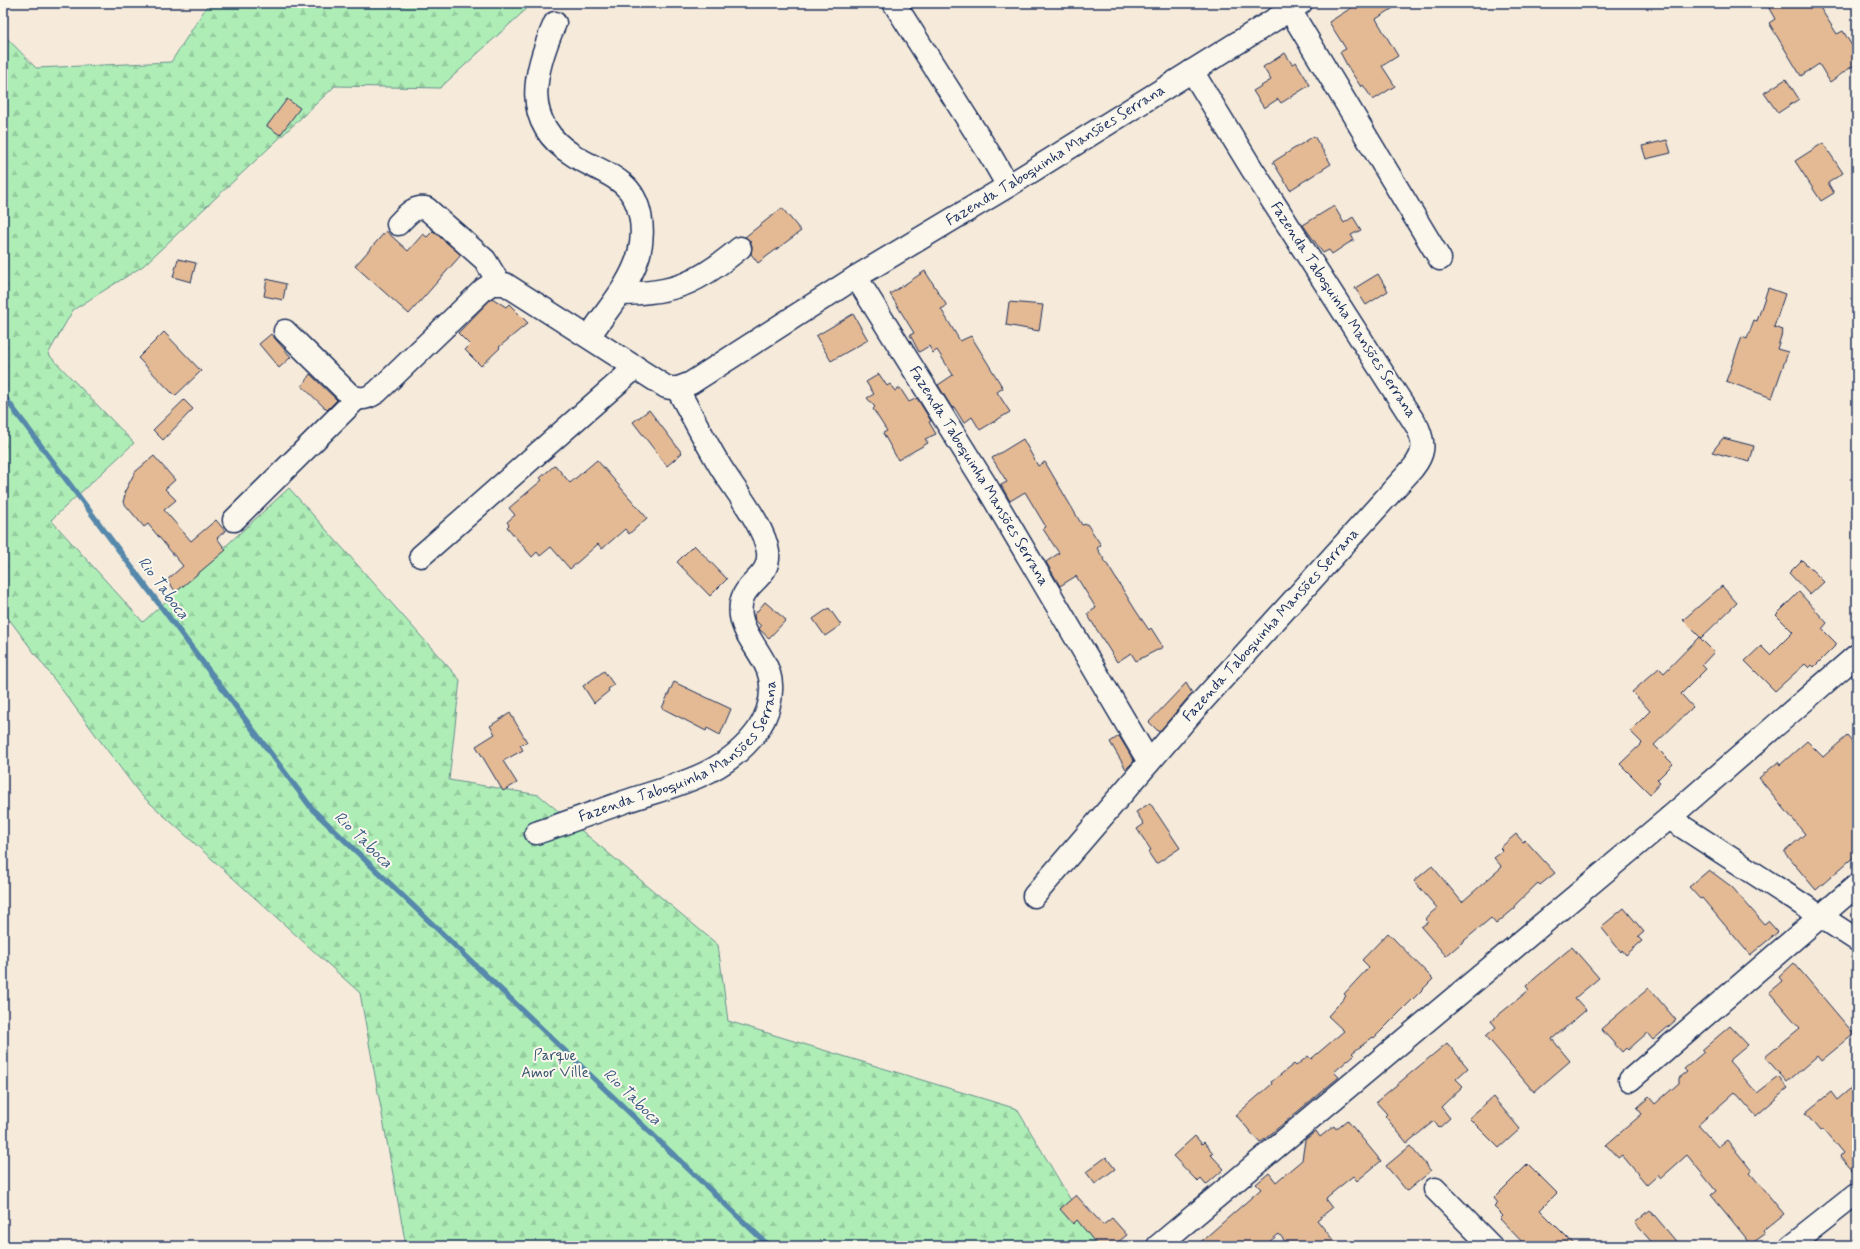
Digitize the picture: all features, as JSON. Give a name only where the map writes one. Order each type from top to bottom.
[{"type":"street","points":[[894,3],[992,158],[1008,186]]},
{"type":"street","points":[[1296,7],[1440,259]]},
{"type":"street","name":"Fazenda Taboquinha Mansões Serrana","points":[[536,832],[675,786],[714,770],[724,764],[753,737],[770,708],[772,684],[763,658],[745,625],[740,604],[742,596],[764,571],[768,562],[765,540],[720,466],[677,388],[691,383],[856,277],[1008,186],[1296,7]]},
{"type":"street","points":[[555,23],[542,52],[536,86],[537,106],[543,124],[550,137],[571,154],[603,171],[623,184],[634,197],[640,211],[641,238],[639,254],[632,273],[620,294],[589,337]]},
{"type":"street","name":"Fazenda Taboquinha Mansões Serrana","points":[[856,277],[987,487],[1149,762],[1413,468],[1420,459],[1424,449],[1418,428],[1252,169],[1192,71]]},
{"type":"street","points":[[398,224],[412,211],[420,207],[426,208],[485,260],[499,283]]},
{"type":"street","points":[[620,294],[645,293],[672,289],[697,280],[713,270],[740,248]]},
{"type":"street","points":[[285,332],[356,399],[364,399],[377,392],[484,289],[499,283],[514,288],[666,387],[677,388]]},
{"type":"street","points":[[421,556],[636,367]]},
{"type":"street","points":[[234,520],[356,399]]},
{"type":"street","points":[[1158,1246],[1669,818],[1857,655]]},
{"type":"street","points":[[1034,896],[1149,762]]},
{"type":"street","points":[[1669,818],[1857,940]]},
{"type":"street","points":[[1630,1080],[1822,917],[1857,885]]},
{"type":"street","points":[[1434,1189],[1489,1245]]},
{"type":"street","points":[[1790,1246],[1857,1193]]},
{"type":"green space","name":"Parque Amor Ville","points":[[209,3],[533,3],[440,88],[335,86],[143,266],[73,310],[48,354],[134,443],[51,520],[143,622],[289,488],[460,680],[449,780],[539,795],[718,945],[728,1021],[1017,1109],[1098,1246],[406,1246],[360,993],[140,794],[3,611],[3,34],[36,68],[171,62]]},
{"type":"building","points":[[1359,3],[1401,3],[1376,19],[1398,56],[1382,66],[1395,86],[1373,100],[1363,85],[1361,87],[1348,67],[1340,52],[1346,49],[1329,22]]},
{"type":"building","points":[[1766,3],[1817,3],[1837,34],[1843,31],[1857,54],[1857,63],[1830,82],[1819,64],[1801,76],[1769,23],[1775,19]]},
{"type":"building","points":[[1285,53],[1292,64],[1296,62],[1310,85],[1281,103],[1278,99],[1264,108],[1253,91],[1271,80],[1263,67]]},
{"type":"building","points":[[1786,79],[1799,99],[1778,113],[1764,93]]},
{"type":"building","points":[[287,99],[300,108],[280,135],[267,126]]},
{"type":"building","points":[[1314,136],[1331,164],[1290,190],[1273,162]]},
{"type":"building","points":[[1667,140],[1671,153],[1646,159],[1642,146]]},
{"type":"building","points":[[1823,143],[1843,173],[1828,183],[1834,193],[1821,201],[1795,161]]},
{"type":"building","points":[[1334,206],[1344,223],[1353,217],[1361,230],[1351,235],[1354,240],[1332,254],[1329,250],[1323,253],[1303,225]]},
{"type":"building","points":[[782,208],[801,231],[758,263],[751,254],[752,246],[750,241],[745,237]]},
{"type":"building","points":[[386,231],[408,251],[423,234],[427,237],[433,231],[461,255],[409,314],[355,266]]},
{"type":"building","points":[[178,259],[196,263],[191,282],[173,277]]},
{"type":"building","points":[[925,271],[947,306],[941,309],[960,341],[971,336],[1003,388],[997,392],[1010,412],[980,430],[972,417],[964,423],[954,407],[952,408],[938,385],[953,375],[937,350],[933,353],[929,346],[919,352],[910,335],[914,333],[890,294]]},
{"type":"building","points":[[1378,274],[1388,291],[1366,305],[1355,288]]},
{"type":"building","points":[[267,279],[286,284],[283,300],[264,296]]},
{"type":"building","points":[[1768,288],[1785,294],[1774,327],[1783,330],[1777,349],[1788,352],[1772,398],[1726,381],[1742,337],[1747,339],[1754,320],[1757,321]]},
{"type":"building","points":[[492,298],[506,307],[509,304],[528,323],[499,347],[500,348],[481,366],[465,350],[470,345],[458,333]]},
{"type":"building","points":[[1009,302],[1043,305],[1039,331],[1006,325]]},
{"type":"building","points":[[853,314],[868,340],[831,361],[816,336]]},
{"type":"building","points":[[164,332],[201,371],[175,396],[138,358]]},
{"type":"building","points":[[271,334],[291,357],[279,368],[259,344]]},
{"type":"building","points":[[310,374],[337,400],[327,410],[302,386]]},
{"type":"building","points":[[879,374],[887,386],[890,384],[895,391],[900,388],[909,402],[917,398],[931,421],[929,422],[936,434],[925,439],[928,443],[898,460],[883,433],[887,431],[873,409],[875,407],[867,398],[874,394],[866,382]]},
{"type":"building","points":[[184,400],[193,409],[163,440],[153,430]]},
{"type":"building","points":[[649,410],[682,453],[667,466],[633,422]]},
{"type":"building","points":[[1723,438],[1754,446],[1750,462],[1712,452]]},
{"type":"building","points":[[1023,439],[1038,466],[1045,462],[1082,525],[1087,524],[1101,545],[1097,548],[1136,611],[1149,630],[1151,628],[1163,647],[1136,661],[1131,653],[1117,662],[1087,614],[1096,608],[1076,576],[1060,586],[1046,562],[1059,553],[1043,529],[1046,527],[1025,492],[1010,501],[1001,485],[1007,482],[992,458]]},
{"type":"building","points":[[154,456],[175,480],[165,489],[176,500],[164,510],[191,541],[216,520],[225,531],[217,538],[226,550],[176,592],[167,580],[183,566],[148,524],[144,527],[123,502],[125,495],[124,493],[135,472]]},
{"type":"building","points":[[597,460],[647,518],[629,534],[625,529],[602,549],[598,544],[570,569],[551,547],[540,556],[537,552],[532,557],[507,527],[509,525],[507,522],[515,515],[509,508],[542,480],[540,478],[555,465],[570,483]]},
{"type":"building","points":[[694,545],[727,579],[710,596],[677,562]]},
{"type":"building","points":[[1802,560],[1824,582],[1810,595],[1789,573]]},
{"type":"building","points":[[1722,586],[1737,603],[1701,638],[1683,620]]},
{"type":"building","points":[[1799,592],[1827,623],[1822,629],[1837,644],[1814,667],[1812,665],[1809,668],[1805,664],[1775,691],[1745,661],[1761,646],[1770,655],[1793,632],[1776,615]]},
{"type":"building","points":[[765,602],[786,620],[769,638],[759,629],[761,626],[755,620],[754,615]]},
{"type":"building","points":[[829,608],[841,625],[825,636],[813,619]]},
{"type":"building","points":[[1699,637],[1714,652],[1702,665],[1706,669],[1681,694],[1693,707],[1654,745],[1673,764],[1657,780],[1660,783],[1650,794],[1620,764],[1642,743],[1630,731],[1650,711],[1632,692],[1659,668],[1664,673]]},
{"type":"building","points":[[604,671],[614,685],[594,703],[583,686]]},
{"type":"building","points":[[674,682],[731,709],[720,735],[707,728],[706,731],[662,708]]},
{"type":"building","points":[[1186,683],[1192,693],[1159,732],[1149,722]]},
{"type":"building","points":[[510,713],[527,742],[520,745],[523,750],[503,761],[517,783],[503,791],[476,746],[495,734],[490,726]]},
{"type":"building","points":[[1119,736],[1134,761],[1126,769],[1110,742]]},
{"type":"building","points":[[1847,736],[1857,748],[1857,854],[1816,890],[1784,852],[1805,834],[1759,778],[1778,762],[1780,765],[1807,741],[1823,757]]},
{"type":"building","points":[[1150,803],[1180,848],[1156,864],[1148,852],[1151,850],[1137,829],[1144,824],[1136,812]]},
{"type":"building","points":[[1516,834],[1523,842],[1525,840],[1555,873],[1540,885],[1538,883],[1516,904],[1515,908],[1496,924],[1491,918],[1446,956],[1421,927],[1428,922],[1426,919],[1437,908],[1414,881],[1432,866],[1462,902],[1502,867],[1494,858],[1503,851],[1500,848]]},
{"type":"building","points":[[1709,870],[1732,887],[1764,924],[1768,921],[1778,932],[1750,955],[1702,898],[1700,899],[1689,887]]},
{"type":"building","points":[[1624,908],[1644,932],[1638,937],[1642,941],[1626,955],[1622,950],[1621,952],[1601,927]]},
{"type":"building","points":[[1388,933],[1433,979],[1374,1038],[1373,1037],[1352,1053],[1354,1055],[1334,1072],[1339,1077],[1260,1143],[1236,1115],[1272,1084],[1271,1082],[1294,1064],[1296,1066],[1308,1056],[1311,1059],[1344,1031],[1328,1016],[1346,996],[1344,994],[1369,967],[1362,960]]},
{"type":"building","points":[[1572,947],[1599,978],[1575,998],[1586,1010],[1552,1039],[1570,1061],[1534,1092],[1486,1036],[1496,1027],[1491,1021],[1529,990],[1526,986],[1527,985]]},
{"type":"building","points":[[1794,963],[1854,1034],[1821,1061],[1817,1056],[1787,1082],[1765,1057],[1800,1028],[1769,992],[1782,981],[1779,977]]},
{"type":"building","points":[[1649,988],[1676,1020],[1653,1040],[1647,1033],[1628,1050],[1626,1048],[1622,1052],[1601,1029]]},
{"type":"building","points":[[1730,1026],[1748,1045],[1729,1061],[1757,1093],[1778,1077],[1788,1088],[1756,1116],[1735,1092],[1698,1125],[1718,1147],[1727,1140],[1752,1171],[1750,1173],[1784,1214],[1763,1231],[1765,1234],[1751,1244],[1711,1195],[1716,1191],[1687,1155],[1660,1179],[1658,1175],[1647,1185],[1622,1155],[1618,1158],[1606,1145],[1642,1114],[1637,1108],[1649,1097],[1655,1104],[1679,1083],[1679,1078],[1687,1072],[1684,1069],[1704,1052],[1702,1050]]},
{"type":"building","points":[[1447,1043],[1468,1068],[1456,1079],[1463,1086],[1441,1107],[1450,1118],[1439,1128],[1434,1121],[1407,1143],[1385,1116],[1387,1114],[1376,1102]]},
{"type":"building","points":[[1857,1083],[1857,1176],[1840,1156],[1843,1153],[1823,1129],[1820,1131],[1805,1113],[1831,1092],[1837,1100]]},
{"type":"building","points":[[1493,1097],[1520,1129],[1499,1148],[1469,1118]]},
{"type":"building","points":[[1347,1120],[1381,1161],[1357,1181],[1353,1176],[1327,1197],[1326,1200],[1332,1208],[1317,1220],[1338,1246],[1289,1246],[1279,1234],[1264,1246],[1196,1246],[1261,1189],[1256,1184],[1269,1173],[1276,1182],[1302,1160],[1305,1140],[1316,1131],[1320,1137],[1334,1126],[1336,1129]]},
{"type":"building","points":[[1195,1136],[1202,1144],[1204,1142],[1213,1153],[1211,1155],[1224,1169],[1206,1185],[1201,1179],[1198,1182],[1173,1156]]},
{"type":"building","points":[[1410,1146],[1431,1171],[1407,1191],[1386,1166]]},
{"type":"building","points":[[1106,1157],[1115,1169],[1095,1184],[1086,1172]]},
{"type":"building","points":[[1528,1164],[1557,1193],[1540,1210],[1576,1246],[1526,1246],[1500,1219],[1503,1216],[1494,1207],[1498,1203],[1494,1198]]},
{"type":"building","points":[[1076,1195],[1103,1225],[1112,1218],[1127,1235],[1113,1246],[1098,1246],[1077,1220],[1073,1224],[1060,1209]]},
{"type":"building","points":[[1650,1210],[1680,1246],[1655,1246],[1635,1223]]},
{"type":"waterway","name":"Rio Taboca","points":[[3,395],[313,810],[769,1246]]}]
